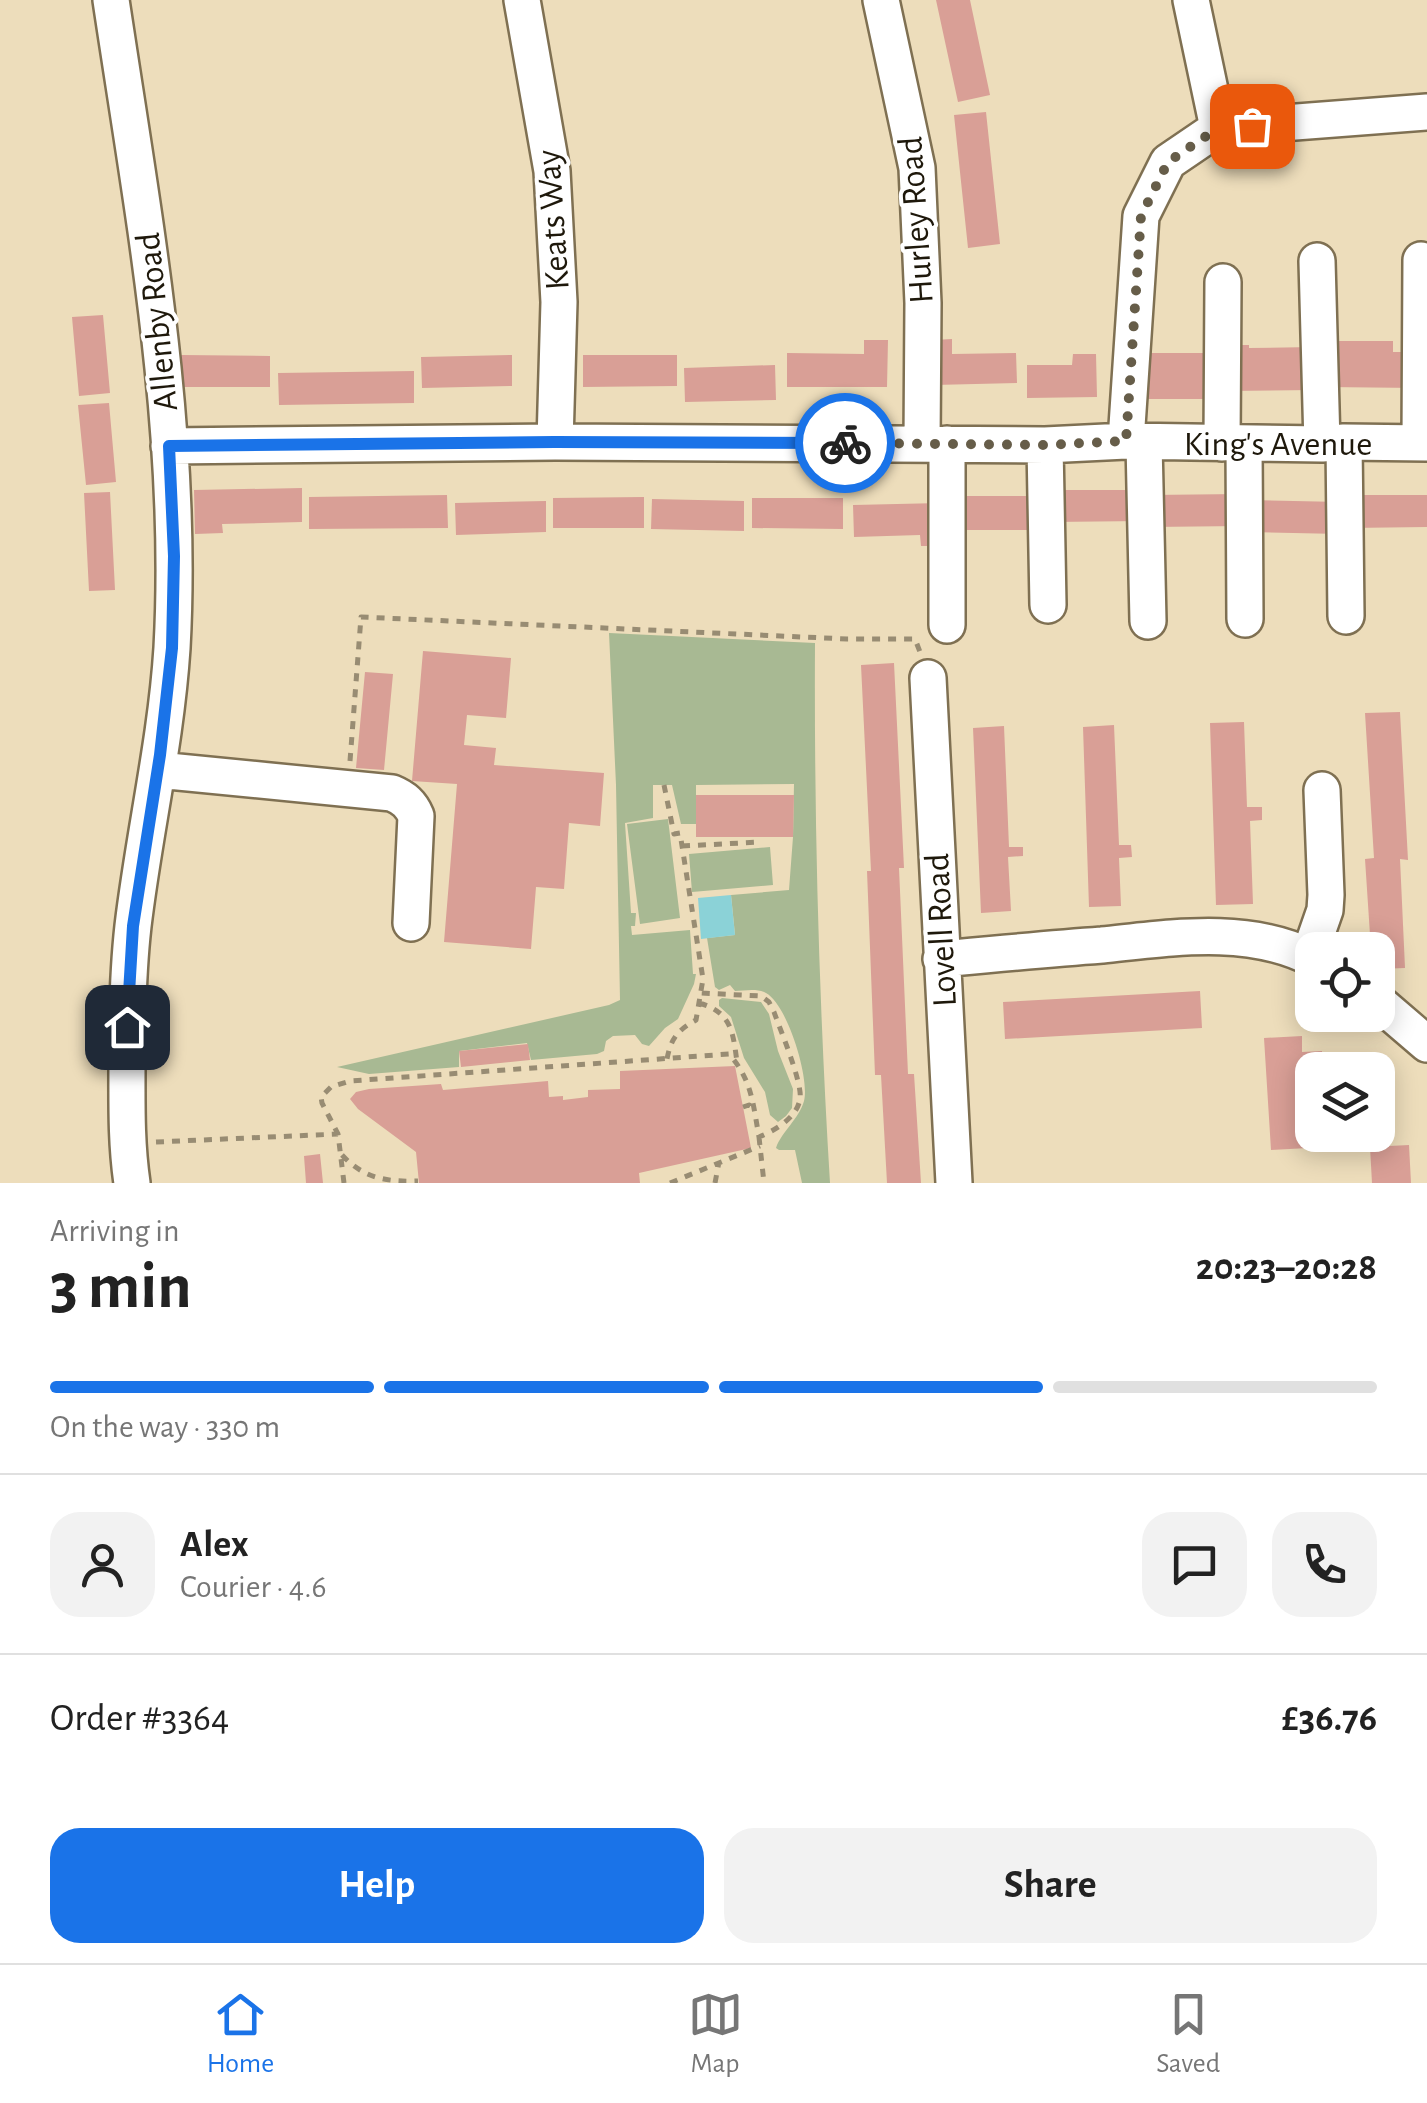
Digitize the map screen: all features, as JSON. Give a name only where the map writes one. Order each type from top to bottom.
[{"type":"street","name":"Allenby Road","points":[[111,0],[156,296],[174,556],[172,630],[158,770],[133,926],[126,1144],[132,1183]]},
{"type":"street","name":"Keats Way","points":[[522,0],[552,172],[559,302],[554,442]]},
{"type":"street","name":"Hurley Road","points":[[881,0],[917,168],[923,303],[948,625]]},
{"type":"street","points":[[1192,0],[1218,128]]},
{"type":"street","points":[[1148,621],[1135,442],[1141,216],[1168,162],[1218,128],[1427,112]]},
{"type":"street","points":[[1420,260],[1423,443]]},
{"type":"street","points":[[1318,261],[1346,616]]},
{"type":"street","points":[[1223,282],[1245,620]]},
{"type":"street","name":"King's Avenue","points":[[169,446],[554,442],[1423,443]]},
{"type":"street","points":[[1045,445],[1048,605]]},
{"type":"street","name":"Lovell Road","points":[[928,678],[954,1183]]},
{"type":"street","points":[[158,770],[377,792],[401,798],[416,816],[412,923]]},
{"type":"street","points":[[1318,932],[1326,895],[1322,790]]},
{"type":"street","points":[[942,958],[1215,936],[1267,942],[1295,952]]},
{"type":"street","points":[[1395,1017],[1427,1044]]},
{"type":"path","points":[[349,775],[361,616],[915,639],[928,678]]},
{"type":"path","points":[[662,1069],[673,1038],[696,1020],[704,979],[680,834],[674,834],[664,785]]},
{"type":"path","points":[[682,846],[761,842]]},
{"type":"path","points":[[701,993],[761,996],[774,1012],[798,1082],[800,1100],[792,1116],[759,1137]]},
{"type":"path","points":[[699,1003],[715,1009],[728,1023],[735,1038],[738,1064]]},
{"type":"path","points":[[344,1183],[338,1134],[321,1096],[331,1087],[350,1081],[729,1054],[751,1089],[764,1183]]},
{"type":"path","points":[[743,1107],[754,1108]]},
{"type":"path","points":[[165,1142],[338,1134]]},
{"type":"path","points":[[670,1183],[760,1146]]},
{"type":"path","points":[[340,1152],[375,1180],[418,1181]]},
{"type":"path","points":[[716,1183],[720,1162]]},
{"type":"green space","points":[[609,633],[815,643],[818,913],[830,1183],[802,1183],[795,1150],[776,1148],[802,1107],[805,1090],[795,1042],[782,1011],[762,991],[735,991],[730,985],[719,990],[715,987],[707,938],[735,935],[731,895],[789,890],[794,784],[696,785],[696,824],[681,824],[672,785],[653,785],[653,818],[625,823],[631,913],[636,913],[632,935],[690,930],[696,974],[678,1019],[649,1046],[635,1035],[613,1036],[606,1041],[604,1051],[597,1054],[531,1060],[527,1043],[459,1051],[459,1067],[369,1074],[337,1067],[620,1000]]},
{"type":"green space","points":[[668,819],[680,918],[640,924],[627,824]]},
{"type":"green space","points":[[770,847],[773,885],[692,892],[689,854]]},
{"type":"green space","points":[[722,998],[761,1002],[769,1014],[793,1089],[792,1108],[778,1122],[770,1115],[765,1092],[744,1058],[731,1017],[719,1006]]},
{"type":"water","points":[[731,895],[735,935],[701,939],[698,898]]},
{"type":"building","points":[[936,0],[970,0],[990,95],[958,102]]},
{"type":"building","points":[[986,112],[1000,244],[968,248],[954,115]]},
{"type":"building","points":[[103,315],[110,393],[79,396],[72,317]]},
{"type":"building","points":[[952,339],[952,354],[1016,353],[1017,383],[934,385],[934,340]]},
{"type":"building","points":[[864,340],[888,340],[887,387],[787,387],[787,353],[864,354]]},
{"type":"building","points":[[1327,341],[1393,341],[1393,352],[1418,352],[1418,388],[1326,387]]},
{"type":"building","points":[[1225,345],[1313,347],[1313,390],[1225,391]]},
{"type":"building","points":[[1142,353],[1215,353],[1215,399],[1141,399]]},
{"type":"building","points":[[1073,354],[1096,354],[1097,397],[1027,398],[1027,365],[1072,365]]},
{"type":"building","points":[[181,355],[270,356],[270,387],[180,387]]},
{"type":"building","points":[[512,355],[512,386],[422,388],[421,357]]},
{"type":"building","points":[[583,355],[677,355],[677,386],[583,387]]},
{"type":"building","points":[[775,365],[776,400],[685,402],[684,368]]},
{"type":"building","points":[[414,371],[414,403],[279,405],[278,373]]},
{"type":"building","points":[[109,403],[116,482],[86,485],[78,405]]},
{"type":"building","points":[[302,488],[302,522],[222,524],[223,533],[195,534],[194,490]]},
{"type":"building","points":[[1052,490],[1143,490],[1143,521],[1052,522]]},
{"type":"building","points":[[110,492],[115,590],[89,591],[84,493]]},
{"type":"building","points":[[1240,494],[1241,526],[1151,527],[1150,495]]},
{"type":"building","points":[[447,495],[448,528],[309,529],[309,497]]},
{"type":"building","points":[[1349,495],[1427,495],[1427,527],[1349,528]]},
{"type":"building","points":[[950,496],[1042,496],[1042,530],[950,530]]},
{"type":"building","points":[[644,497],[644,528],[553,528],[553,498]]},
{"type":"building","points":[[752,498],[843,498],[843,529],[752,528]]},
{"type":"building","points":[[652,499],[744,501],[744,531],[651,529]]},
{"type":"building","points":[[1249,500],[1341,502],[1340,534],[1248,532]]},
{"type":"building","points":[[546,501],[546,532],[456,535],[455,503]]},
{"type":"building","points":[[941,503],[931,546],[921,546],[920,535],[854,537],[853,505]]},
{"type":"building","points":[[423,651],[511,658],[506,718],[467,715],[464,745],[496,748],[494,765],[604,773],[600,826],[569,823],[564,889],[536,887],[531,949],[444,942],[457,784],[412,781]]},
{"type":"building","points":[[894,663],[904,868],[899,868],[908,1074],[914,1074],[921,1183],[887,1183],[881,1075],[875,1075],[861,665]]},
{"type":"building","points":[[365,672],[393,674],[384,770],[356,768]]},
{"type":"building","points":[[1400,712],[1408,860],[1400,859],[1405,968],[1395,968],[1395,932],[1370,932],[1365,859],[1374,858],[1365,713]]},
{"type":"building","points":[[1244,722],[1247,807],[1262,807],[1262,820],[1250,821],[1253,904],[1216,905],[1210,723]]},
{"type":"building","points":[[1114,725],[1119,845],[1131,845],[1132,857],[1119,858],[1121,906],[1089,907],[1083,727]]},
{"type":"building","points":[[1004,726],[1009,847],[1023,847],[1023,856],[1008,857],[1011,911],[981,913],[973,728]]},
{"type":"building","points":[[696,795],[794,795],[793,837],[696,837]]},
{"type":"building","points":[[1200,991],[1202,1028],[1005,1039],[1003,1002]]},
{"type":"building","points":[[1302,1036],[1302,1052],[1295,1052],[1295,1149],[1271,1150],[1264,1038]]},
{"type":"building","points":[[528,1044],[530,1060],[461,1067],[459,1051]]},
{"type":"building","points":[[735,1066],[751,1148],[639,1173],[640,1183],[419,1183],[416,1152],[350,1099],[356,1092],[369,1089],[441,1084],[443,1090],[548,1081],[549,1097],[563,1096],[563,1100],[588,1097],[588,1090],[620,1089],[620,1071]]},
{"type":"building","points":[[1409,1145],[1411,1183],[1372,1183],[1370,1152],[1395,1152],[1395,1146]]},
{"type":"building","points":[[320,1154],[323,1183],[306,1183],[304,1156]]},
{"type":"way so far","points":[[845,443],[1045,445],[1126,441],[1141,216],[1168,162],[1218,128],[1252,126]]},
{"type":"route","points":[[127,1027],[133,926],[165,720],[172,648],[174,556],[169,446],[845,443]]}]
